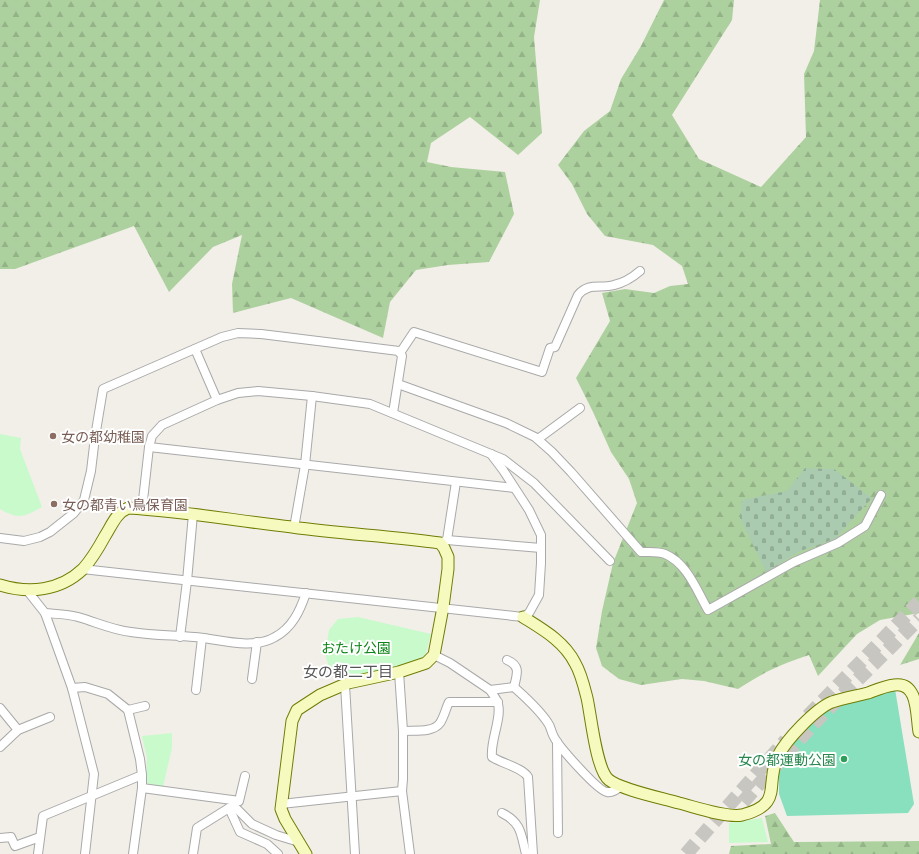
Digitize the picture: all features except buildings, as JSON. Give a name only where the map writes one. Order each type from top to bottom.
[{"type":"street","points":[[400,352],[414,332],[542,372],[550,348],[555,347],[578,294],[582,290],[589,287],[614,285],[633,277],[640,271]]},
{"type":"street","points":[[0,538],[24,541],[45,535],[57,528],[74,513],[84,500],[91,471],[103,389],[222,337],[238,333],[261,334],[399,350],[402,356],[393,413]]},
{"type":"street","points":[[195,349],[217,400]]},
{"type":"street","points":[[398,384],[506,423],[538,439],[571,472],[641,552],[665,554],[676,561],[687,572],[708,610],[794,562],[838,543],[864,526],[881,495]]},
{"type":"street","points":[[142,509],[149,447],[152,436],[162,425],[238,392],[258,391],[312,396],[370,404],[503,459],[534,483],[610,561]]},
{"type":"street","points":[[294,528],[305,465],[312,396]]},
{"type":"street","points":[[538,439],[580,408]]},
{"type":"street","points":[[149,447],[514,488]]},
{"type":"street","points":[[491,454],[529,510],[541,536],[539,594],[528,613],[523,617]]},
{"type":"street","points":[[306,854],[285,819],[281,804],[292,721],[297,710],[320,695],[344,685],[399,672],[426,663],[434,655],[448,569],[448,557],[443,541],[456,482]]},
{"type":"street","points":[[0,585],[10,588],[36,590],[49,588],[65,582],[82,569],[100,544],[117,516],[128,508],[193,514],[294,528],[541,548]]},
{"type":"street","points":[[180,637],[193,514]]},
{"type":"street","points":[[82,569],[306,594],[443,607],[523,617],[548,632],[562,644],[575,661],[587,697],[597,752],[608,779],[621,786],[714,812],[741,815],[761,809],[770,799],[773,773],[779,755],[809,719],[819,710],[832,702],[899,684],[910,689],[913,695],[919,732]]},
{"type":"street","points":[[26,589],[45,613],[72,688],[94,774],[85,854]]},
{"type":"street","points":[[45,613],[77,617],[107,627],[130,632],[242,643],[257,642],[274,638],[285,630],[294,620],[306,594]]},
{"type":"street","points":[[196,690],[202,638]]},
{"type":"street","points":[[252,679],[257,642]]},
{"type":"street","points":[[434,655],[450,663],[490,690],[498,702],[499,709],[493,740],[492,757],[521,771],[528,777],[533,854]]},
{"type":"street","points":[[507,660],[515,664],[517,670],[514,686]]},
{"type":"street","points":[[399,672],[403,731],[402,791],[410,854]]},
{"type":"street","points":[[344,685],[355,854]]},
{"type":"street","points":[[514,686],[539,711],[549,724],[557,742],[587,776],[608,793],[621,786]]},
{"type":"street","points":[[490,690],[514,686]]},
{"type":"street","points":[[72,688],[85,687],[108,694],[128,710],[140,759],[142,775],[142,788],[133,854]]},
{"type":"street","points":[[403,731],[436,727],[441,722],[449,702],[498,702]]},
{"type":"street","points":[[128,710],[145,706]]},
{"type":"street","points":[[0,708],[18,730]]},
{"type":"street","points":[[0,747],[18,730],[50,717]]},
{"type":"street","points":[[557,742],[558,833]]},
{"type":"street","points":[[38,854],[43,816],[142,775]]},
{"type":"street","points":[[193,854],[196,828],[239,801],[245,776]]},
{"type":"street","points":[[142,788],[232,805],[252,824],[276,835],[299,842]]},
{"type":"street","points":[[281,804],[402,791]]},
{"type":"street","points":[[232,805],[240,832],[267,844],[278,854]]},
{"type":"street","points":[[502,813],[511,818],[520,830],[526,854]]},
{"type":"street","points":[[0,838],[11,837],[15,846],[40,837]]},
{"type":"green space","points":[[0,0],[540,0],[534,37],[542,133],[518,155],[470,117],[431,143],[427,162],[451,167],[505,172],[514,214],[489,262],[448,265],[416,270],[390,302],[383,338],[291,298],[233,313],[232,284],[242,235],[213,247],[169,292],[134,226],[15,269],[0,269]]},
{"type":"green space","points":[[664,0],[734,0],[732,20],[672,115],[699,159],[761,187],[806,137],[804,74],[814,51],[820,0],[919,0],[919,613],[880,620],[857,634],[818,676],[809,655],[772,669],[738,689],[704,681],[682,679],[641,685],[619,679],[602,666],[596,648],[602,611],[613,563],[637,503],[629,479],[611,452],[576,378],[610,321],[602,293],[625,289],[654,293],[670,286],[688,284],[682,266],[653,245],[605,236],[587,214],[572,184],[558,165],[584,131],[610,111],[621,79],[641,46]]},
{"type":"green space","points":[[0,434],[21,438],[20,449],[42,507],[26,515],[12,515],[0,509]]},
{"type":"green space","points":[[805,468],[834,469],[872,498],[835,539],[800,551],[766,572],[740,518],[742,500],[787,491]]},
{"type":"green space","name":"おたけ公園","points":[[358,617],[431,634],[426,653],[417,663],[341,680],[329,667],[325,654],[329,630],[338,619]]},
{"type":"green space","points":[[919,633],[919,659],[900,665]]},
{"type":"green space","name":"女の都運動公園","points":[[895,689],[914,804],[908,813],[787,816],[779,794],[779,769],[786,749],[815,718],[842,702]]},
{"type":"green space","points":[[172,733],[172,748],[163,787],[146,783],[147,758],[142,736]]},
{"type":"green space","points":[[775,813],[794,842],[919,841],[919,854],[729,854],[731,846],[771,844],[765,816]]},
{"type":"green space","points":[[762,818],[768,842],[729,843],[729,823]]},
{"type":"tunnel","points":[[808,716],[919,602]]},
{"type":"tunnel","points":[[743,802],[817,720],[919,619]]},
{"type":"tunnel","points":[[686,854],[786,740]]},
{"type":"place","name":"女の都幼稚園","points":[[53,436]]},
{"type":"place","name":"女の都青い鳥保育園","points":[[54,504]]},
{"type":"place","name":"女の都運動公園","points":[[844,759]]},
{"type":"district","name":"女の都二丁目","points":[[348,671]]}]
